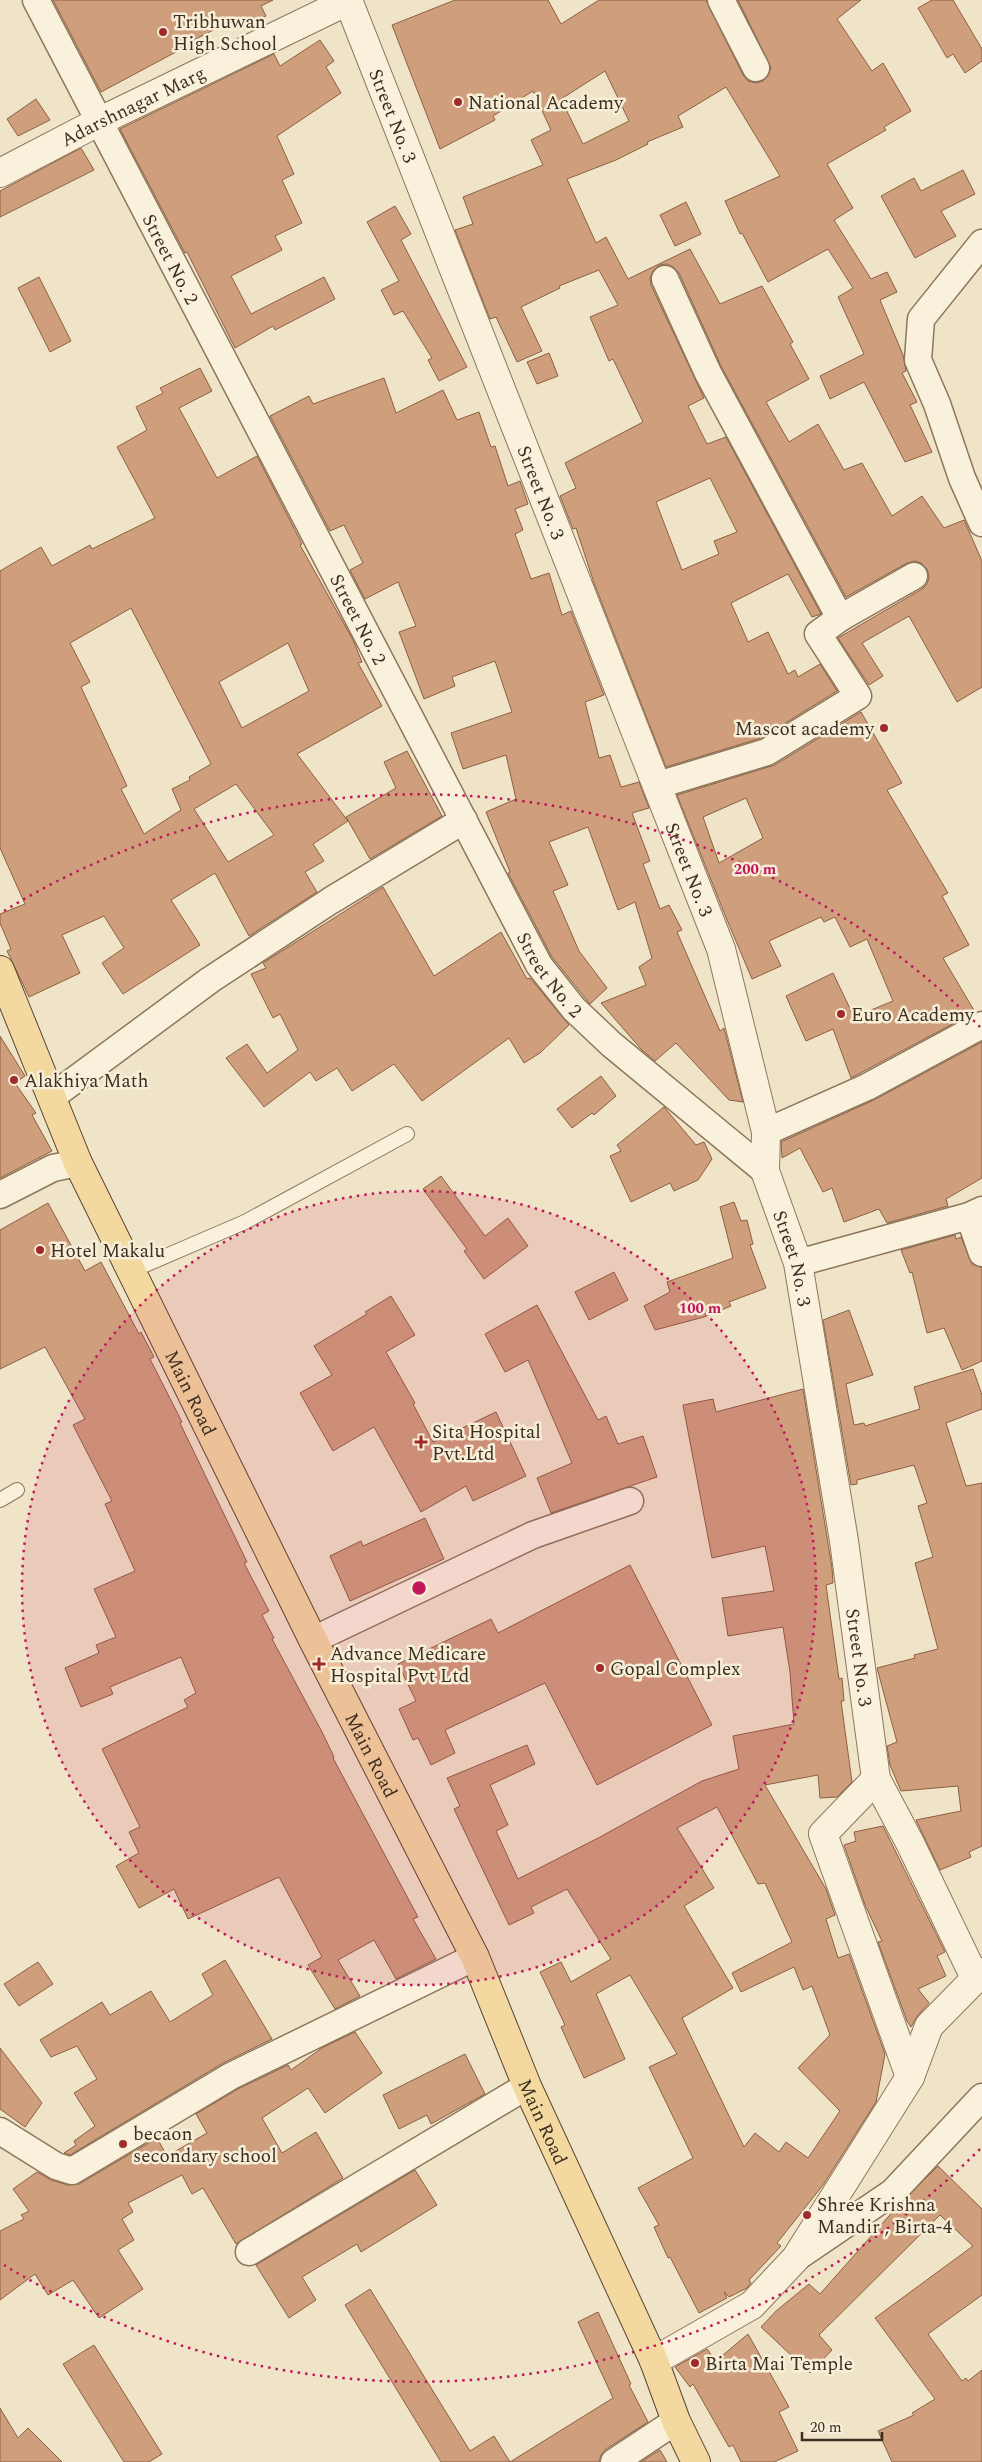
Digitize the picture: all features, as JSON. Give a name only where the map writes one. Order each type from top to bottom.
[{"type":"main road","name":"Main Road","points":[[0,970],[53,1096],[78,1163],[313,1640],[475,1957],[527,2086],[654,2361],[676,2421],[696,2462]]},
{"type":"street","name":"Street No. 2","points":[[36,0],[539,966],[574,1009],[610,1044],[725,1135],[765,1171]]},
{"type":"street","name":"Adarshnagar Marg","points":[[0,173],[98,122],[348,0]]},
{"type":"street","name":"Street No. 3","points":[[348,0],[722,949],[766,1132],[765,1171],[798,1263],[844,1541],[876,1779],[979,1975]]},
{"type":"street","points":[[721,0],[756,68]]},
{"type":"street","points":[[982,243],[921,319],[918,360],[937,404],[962,478],[982,523]]},
{"type":"street","points":[[665,279],[708,373],[840,618]]},
{"type":"street","points":[[658,785],[767,752],[858,696],[818,634],[840,618],[914,576]]},
{"type":"street","points":[[53,1096],[210,980],[330,901],[464,820]]},
{"type":"street","points":[[766,1132],[867,1087],[982,1025]]},
{"type":"street","points":[[0,1195],[53,1168],[78,1163]]},
{"type":"street","points":[[798,1263],[976,1213],[982,1253]]},
{"type":"street","points":[[313,1640],[533,1534],[630,1501]]},
{"type":"street","points":[[876,1779],[823,1834],[910,2077]]},
{"type":"street","points":[[0,2131],[56,2166],[72,2171],[231,2076],[475,1957]]},
{"type":"street","points":[[654,2361],[752,2305],[796,2258],[910,2077],[929,2026],[979,1975]]},
{"type":"street","points":[[248,2252],[527,2086]]},
{"type":"street","points":[[796,2258],[893,2192],[982,2097]]},
{"type":"street","points":[[614,2462],[676,2421]]},
{"type":"lane","points":[[131,1271],[245,1222],[407,1134]]},
{"type":"lane","points":[[0,1500],[17,1490]]},
{"type":"building","points":[[53,0],[273,0],[261,6],[266,16],[241,27],[237,18],[101,92]]},
{"type":"building","points":[[455,0],[548,0],[561,24],[599,0],[706,0],[743,75],[748,81],[756,83],[763,81],[768,76],[771,68],[738,0],[861,0],[837,19],[872,71],[883,63],[911,111],[884,127],[886,130],[827,164],[853,208],[834,220],[871,279],[887,272],[897,292],[880,300],[903,355],[906,371],[902,373],[917,402],[910,405],[932,452],[905,462],[864,382],[830,399],[820,376],[864,354],[838,297],[853,288],[828,249],[768,282],[742,233],[740,234],[725,201],[780,176],[726,87],[678,116],[683,127],[647,142],[648,144],[616,160],[567,179],[596,243],[606,237],[628,279],[690,249],[720,304],[762,286],[793,342],[790,344],[809,379],[766,402],[789,442],[818,424],[844,470],[862,463],[892,516],[922,496],[944,528],[964,520],[982,561],[982,687],[957,702],[909,616],[862,643],[883,676],[869,685],[838,638],[922,589],[927,584],[929,577],[927,569],[921,563],[915,561],[907,563],[846,597],[721,366],[679,273],[667,264],[659,265],[653,271],[650,278],[651,285],[704,398],[688,406],[707,444],[726,437],[821,614],[812,617],[788,574],[731,603],[748,642],[768,632],[788,674],[795,670],[798,677],[820,664],[837,691],[761,738],[666,767],[594,583],[576,528],[573,529],[560,496],[576,488],[565,463],[643,422],[613,359],[609,361],[590,317],[618,305],[599,270],[559,286],[560,288],[521,307],[542,351],[517,362],[496,317],[490,319],[455,230],[473,224],[463,197],[543,165],[531,140],[551,130],[533,91],[493,116],[495,120],[440,149],[392,25]],"holes":[[[605,71],[629,121],[583,144],[561,99]],[[710,478],[737,532],[714,541],[719,554],[682,570],[656,502]]]},
{"type":"building","points":[[932,0],[953,0],[982,49],[982,61],[965,73],[953,54],[947,58],[918,8]]},
{"type":"building","points":[[320,40],[334,61],[326,67],[341,93],[277,136],[294,174],[282,180],[302,223],[275,236],[282,250],[231,276],[251,314],[324,277],[335,299],[275,330],[273,326],[235,348],[187,252],[185,253],[120,129],[274,54],[280,66]]},
{"type":"building","points":[[36,99],[50,120],[18,136],[7,119]]},
{"type":"building","points":[[81,148],[94,170],[0,217],[0,191]]},
{"type":"building","points":[[963,170],[975,194],[941,211],[956,236],[915,258],[881,196],[914,178],[921,191]]},
{"type":"building","points":[[686,202],[701,234],[675,246],[660,215]]},
{"type":"building","points":[[395,206],[411,234],[401,240],[467,367],[439,381],[428,360],[432,358],[403,311],[394,315],[381,290],[399,281],[367,222]]},
{"type":"building","points":[[39,277],[71,341],[50,352],[18,288]]},
{"type":"building","points":[[549,353],[558,376],[537,384],[527,362]]},
{"type":"building","points":[[200,368],[212,391],[179,408],[217,478],[257,456],[302,544],[300,545],[353,640],[362,662],[358,663],[382,706],[297,754],[348,821],[313,844],[324,861],[305,872],[317,892],[249,936],[215,873],[171,900],[200,945],[123,994],[102,963],[124,948],[104,916],[62,935],[80,973],[29,997],[7,951],[11,949],[0,923],[0,914],[25,904],[0,848],[0,571],[41,547],[52,566],[90,545],[92,549],[155,518],[117,447],[147,430],[136,407],[163,393],[160,388]],"holes":[[[131,608],[211,764],[189,777],[190,780],[172,789],[181,810],[144,834],[121,789],[127,786],[81,687],[90,682],[70,643]],[[288,643],[309,691],[242,728],[219,682]],[[236,784],[274,835],[228,862],[194,809]]]},
{"type":"building","points":[[384,378],[396,413],[443,390],[457,420],[479,412],[491,447],[495,446],[508,486],[520,481],[528,504],[515,509],[523,530],[515,534],[531,579],[549,573],[562,615],[571,611],[604,695],[585,702],[599,758],[610,755],[621,787],[639,782],[649,808],[632,813],[650,861],[643,864],[660,909],[669,905],[682,930],[677,932],[720,1031],[724,1028],[743,1102],[729,1100],[676,1043],[655,1061],[641,1049],[601,1003],[646,985],[639,967],[652,958],[635,902],[618,910],[588,827],[549,842],[568,885],[553,891],[579,951],[607,988],[590,1004],[552,957],[508,873],[510,872],[486,812],[516,799],[506,755],[463,769],[451,733],[512,712],[495,661],[452,677],[455,686],[424,699],[399,632],[416,626],[398,582],[365,599],[350,570],[363,563],[344,525],[330,531],[270,416],[309,396],[313,404]]},
{"type":"building","points":[[861,712],[902,783],[887,790],[948,893],[942,896],[969,945],[943,958],[975,1012],[851,1078],[833,1029],[806,1041],[786,996],[833,973],[854,1017],[893,1001],[867,939],[850,947],[835,917],[824,922],[821,917],[769,941],[781,966],[752,979],[677,795],[775,765]],"holes":[[[746,798],[763,838],[719,863],[703,817]]]},
{"type":"building","points":[[407,751],[442,816],[370,859],[346,817],[396,788],[384,762]]},
{"type":"building","points":[[383,887],[434,976],[501,932],[527,979],[530,978],[569,1025],[540,1053],[524,1063],[509,1038],[422,1101],[394,1064],[352,1091],[337,1068],[316,1081],[310,1072],[264,1107],[226,1058],[247,1044],[267,1073],[298,1050],[280,1014],[273,1018],[251,974],[266,968],[263,963]]},
{"type":"building","name":"Alakhiya Math","points":[[0,1036],[25,1076],[15,1083],[36,1113],[32,1115],[52,1151],[0,1178]]},
{"type":"building","points":[[982,1042],[982,1178],[946,1199],[948,1206],[887,1223],[879,1209],[844,1222],[832,1188],[823,1192],[800,1148],[782,1158],[781,1142],[874,1100]]},
{"type":"building","points":[[601,1076],[616,1096],[594,1115],[592,1113],[572,1128],[557,1109]]},
{"type":"building","points":[[664,1107],[696,1145],[704,1142],[712,1159],[698,1180],[674,1191],[670,1183],[631,1202],[610,1156],[621,1151],[617,1145]]},
{"type":"building","points":[[441,1176],[485,1236],[508,1218],[528,1246],[484,1279],[464,1251],[467,1249],[423,1189]]},
{"type":"building","points":[[734,1202],[741,1221],[747,1220],[753,1244],[750,1245],[766,1288],[729,1302],[731,1306],[704,1317],[655,1330],[644,1306],[670,1292],[667,1282],[733,1258],[720,1207]]},
{"type":"building","points":[[48,1203],[85,1271],[101,1262],[139,1334],[141,1332],[154,1357],[150,1359],[182,1422],[180,1423],[247,1562],[244,1563],[269,1611],[262,1615],[274,1638],[272,1639],[418,1917],[413,1919],[436,1959],[396,1979],[374,1940],[338,1960],[360,1996],[335,2009],[308,1965],[322,1957],[279,1877],[188,1919],[174,1889],[139,1908],[116,1866],[139,1853],[129,1832],[140,1827],[102,1749],[188,1707],[184,1700],[196,1693],[181,1657],[110,1687],[113,1694],[81,1707],[65,1668],[99,1653],[96,1645],[116,1637],[94,1589],[135,1571],[105,1504],[112,1501],[73,1425],[85,1419],[45,1347],[0,1369],[0,1230]]},
{"type":"building","points":[[955,1235],[956,1239],[961,1237],[972,1264],[982,1268],[982,1361],[962,1370],[944,1328],[927,1333],[912,1272],[910,1273],[901,1250]]},
{"type":"building","points":[[614,1272],[628,1300],[589,1320],[575,1292]]},
{"type":"building","points":[[391,1296],[415,1335],[386,1352],[415,1403],[413,1404],[433,1442],[496,1412],[526,1476],[473,1501],[466,1486],[421,1512],[374,1427],[333,1451],[300,1393],[332,1375],[314,1346],[367,1314],[365,1312]]},
{"type":"building","points":[[537,1305],[598,1420],[606,1416],[618,1444],[643,1436],[657,1477],[551,1513],[537,1478],[572,1463],[528,1360],[505,1372],[485,1334]]},
{"type":"building","points":[[849,1310],[873,1375],[846,1384],[854,1425],[864,1423],[865,1426],[920,1409],[914,1387],[973,1369],[982,1395],[982,1409],[946,1423],[966,1486],[982,1483],[982,1846],[969,1852],[971,1857],[940,1870],[916,1820],[961,1811],[958,1786],[901,1791],[890,1765],[887,1746],[897,1742],[877,1668],[915,1658],[914,1655],[938,1649],[915,1563],[933,1557],[918,1506],[927,1503],[914,1465],[857,1480],[857,1484],[851,1485],[823,1320]]},
{"type":"building","points":[[803,1389],[832,1568],[833,1583],[826,1585],[839,1679],[842,1678],[844,1701],[841,1701],[852,1782],[837,1797],[820,1798],[818,1775],[765,1785],[826,1889],[835,1915],[826,1919],[838,1958],[849,1954],[885,2054],[876,2102],[823,2185],[777,2243],[781,2246],[749,2280],[751,2283],[747,2288],[729,2297],[724,2292],[727,2298],[699,2313],[670,2257],[668,2258],[654,2227],[659,2225],[638,2188],[693,2158],[649,2067],[677,2054],[630,1975],[596,1994],[625,2059],[584,2078],[561,2027],[565,2025],[540,1972],[561,1962],[571,1982],[611,1959],[567,1889],[531,1907],[534,1913],[509,1925],[454,1809],[460,1806],[447,1778],[527,1745],[535,1764],[490,1785],[508,1825],[496,1831],[518,1879],[702,1781],[739,1769],[733,1736],[794,1724],[790,1672],[783,1627],[728,1636],[722,1598],[774,1591],[765,1546],[712,1558],[683,1405],[713,1399],[716,1412]],"holes":[[[717,1807],[758,1884],[765,1883],[792,1942],[732,1973],[741,1992],[794,1967],[803,1990],[812,1986],[830,2035],[798,2068],[840,2111],[808,2158],[786,2142],[779,2152],[755,2133],[744,2147],[682,2018],[733,1988],[684,1906],[714,1888],[677,1828]]]},
{"type":"building","points":[[425,1518],[444,1559],[350,1601],[330,1556],[361,1541],[363,1546]]},
{"type":"building","points":[[630,1565],[712,1725],[597,1785],[545,1683],[445,1730],[455,1753],[431,1765],[418,1738],[413,1740],[399,1709],[416,1701],[398,1664],[491,1619],[498,1633]]},
{"type":"building","points":[[883,1826],[945,1952],[937,1956],[946,1976],[918,1989],[929,2003],[918,2015],[911,2027],[907,2021],[878,1942],[882,1941],[865,1905],[844,1845],[856,1841],[854,1832]]},
{"type":"building","points":[[225,1960],[272,2039],[223,2063],[70,2155],[64,2153],[76,2145],[74,2141],[95,2126],[74,2093],[97,2079],[77,2046],[51,2057],[40,2040],[102,2002],[110,2015],[151,1991],[170,2022],[213,1995],[202,1974]]},
{"type":"building","points":[[38,1962],[53,1984],[19,2006],[4,1984]]},
{"type":"building","points":[[355,2032],[382,2073],[325,2113],[308,2088],[262,2118],[282,2153],[316,2132],[343,2178],[236,2244],[203,2188],[192,2194],[182,2175],[128,2203],[133,2212],[122,2219],[134,2240],[118,2250],[143,2289],[99,2318],[73,2280],[48,2295],[35,2274],[0,2300],[0,2231],[24,2219],[21,2215],[29,2211],[13,2189],[37,2172],[51,2180],[68,2185],[79,2184],[157,2138],[167,2156],[207,2133],[196,2114],[238,2089],[288,2065],[291,2070],[322,2048]]},
{"type":"building","points":[[0,2048],[42,2103],[25,2127],[0,2109]]},
{"type":"building","points":[[465,2054],[485,2094],[431,2124],[427,2115],[399,2129],[383,2095]]},
{"type":"building","points":[[938,2166],[982,2209],[982,2295],[928,2334],[962,2381],[966,2378],[968,2381],[982,2370],[982,2462],[892,2462],[878,2431],[914,2415],[912,2413],[935,2399],[875,2318],[973,2246],[940,2215],[819,2335],[832,2350],[810,2373],[761,2327],[776,2311],[809,2284],[820,2294],[896,2208]]},
{"type":"building","points":[[415,2170],[437,2205],[361,2252],[357,2244],[302,2277],[316,2300],[289,2318],[256,2265]]},
{"type":"building","points":[[370,2289],[470,2451],[494,2436],[510,2462],[441,2462],[345,2305]]},
{"type":"building","points":[[598,2312],[631,2384],[629,2385],[648,2422],[606,2449],[601,2455],[599,2462],[510,2462],[613,2398],[578,2322]]},
{"type":"building","points":[[748,2334],[789,2407],[779,2412],[798,2451],[774,2462],[741,2462],[733,2445],[729,2447],[693,2384],[690,2387],[675,2367],[707,2349],[716,2361]]},
{"type":"building","points":[[94,2345],[162,2454],[149,2462],[124,2462],[63,2364]]},
{"type":"building","points":[[0,2408],[18,2438],[28,2428],[62,2462],[0,2462]]},
{"type":"building","points":[[660,2450],[667,2462],[641,2462]]},
{"type":"place","name":"Tribhuwan High School","points":[[163,32]]},
{"type":"place","name":"National Academy","points":[[458,102]]},
{"type":"place","name":"Mascot academy","points":[[884,728]]},
{"type":"place","name":"Euro Academy","points":[[841,1014]]},
{"type":"place","name":"Alakhiya Math","points":[[14,1080]]},
{"type":"place","name":"Hotel Makalu","points":[[40,1250]]},
{"type":"place","name":"Sita Hospital Pvt.Ltd","points":[[421,1442]]},
{"type":"place","name":"Advance Medicare Hospital Pvt Ltd","points":[[319,1664]]},
{"type":"place","name":"Gopal Complex","points":[[600,1668]]},
{"type":"place","name":"becaon secondary school","points":[[123,2144]]},
{"type":"place","name":"Shree Krishna Mandir , Birta-4","points":[[807,2215]]},
{"type":"place","name":"Birta Mai Temple","points":[[695,2363]]}]
